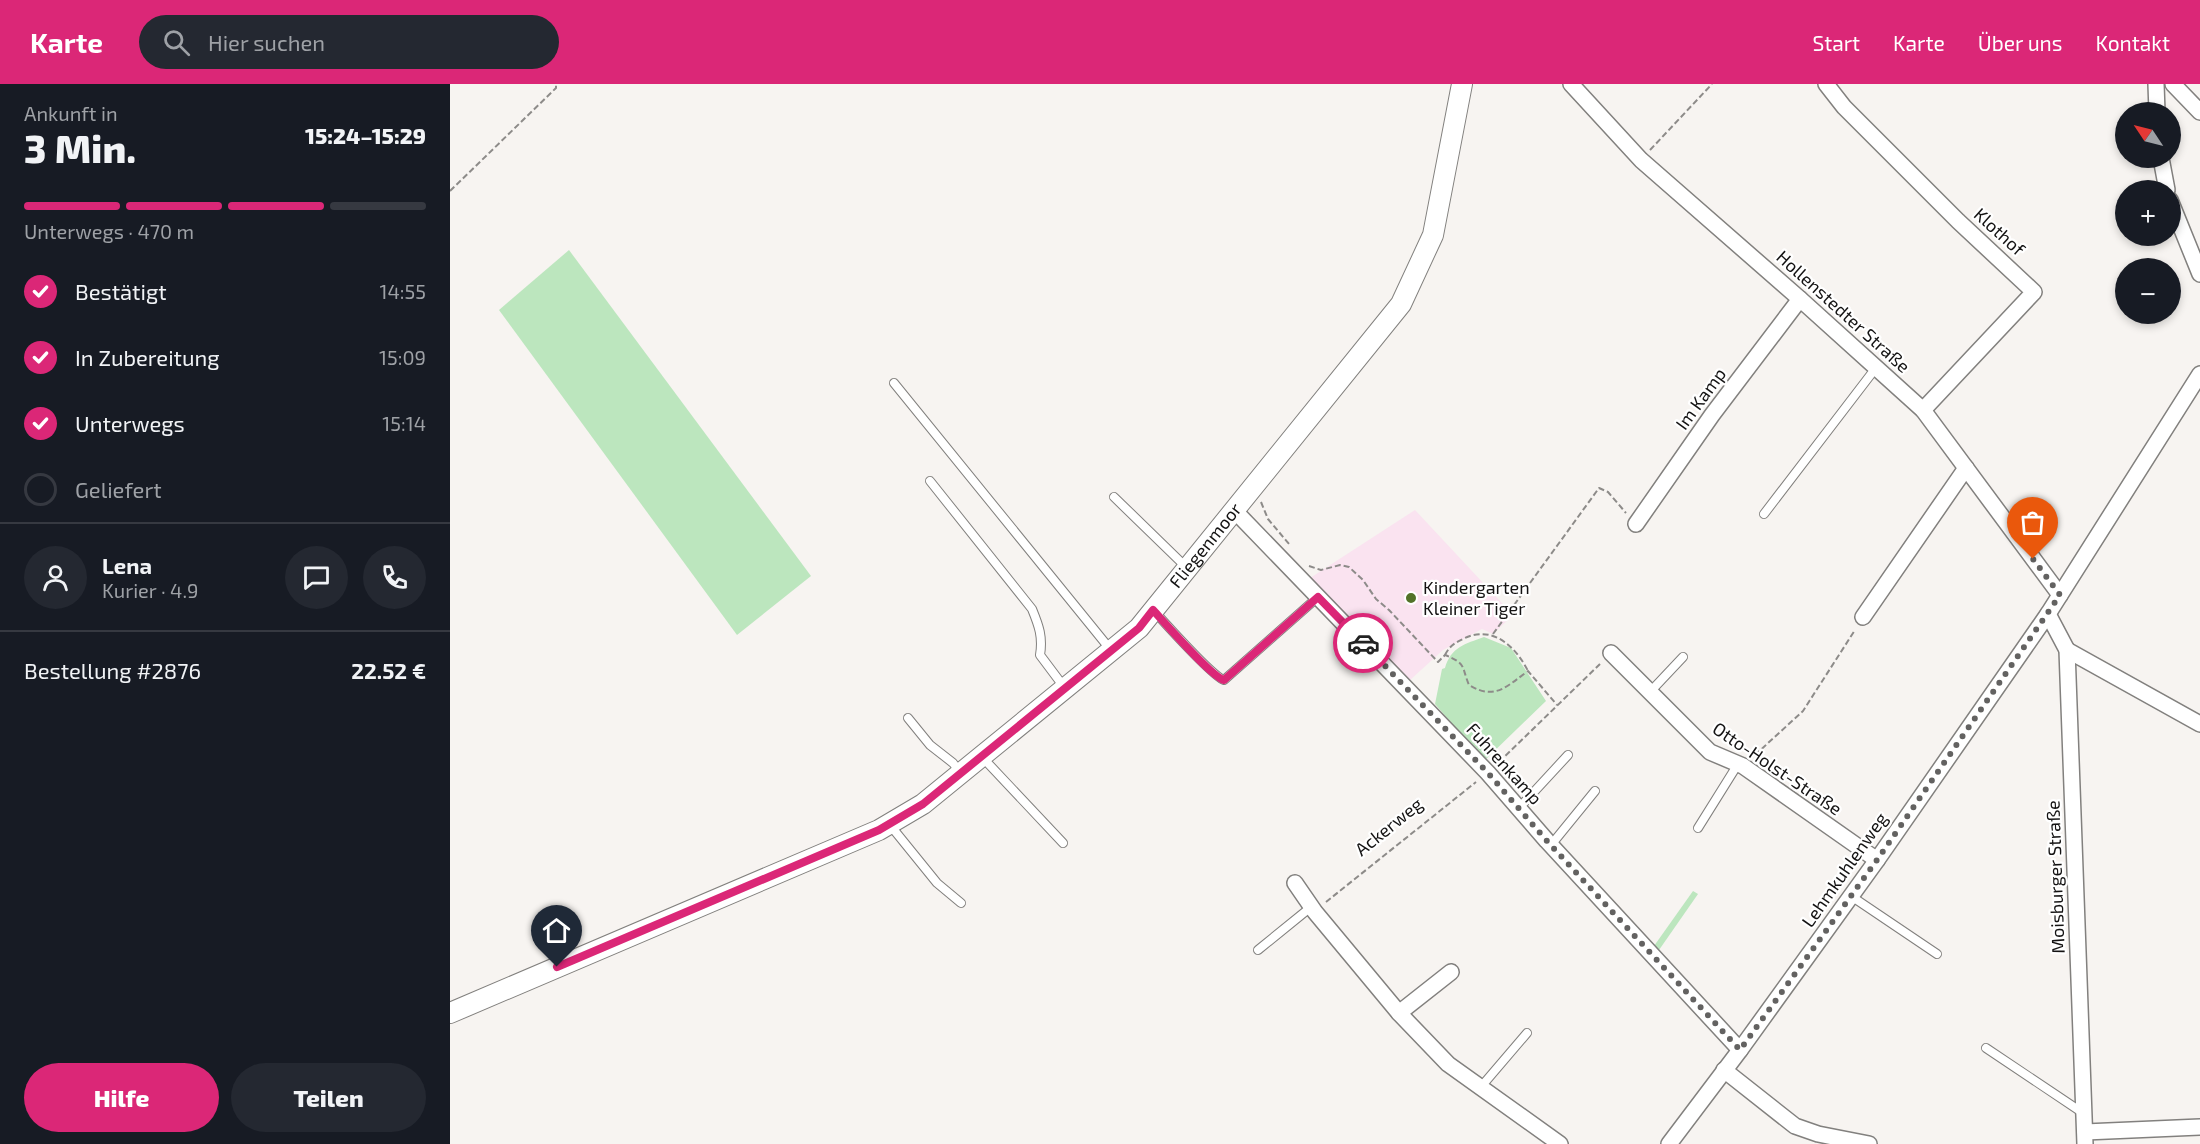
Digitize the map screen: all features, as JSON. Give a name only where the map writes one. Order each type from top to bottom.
[{"type":"street","name":"Fliegenmoor","points":[[450,1013],[889,824],[923,804],[1139,628],[1401,304],[1433,235],[1462,84]]},
{"type":"street","name":"Hollenstedter Straße","points":[[1571,84],[1641,160],[1923,410],[2060,595]]},
{"type":"street","name":"Klothof","points":[[1826,84],[1844,107],[1941,205],[2034,292],[1923,410]]},
{"type":"street","points":[[2156,84],[2157,102]]},
{"type":"street","points":[[2173,84],[2200,112]]},
{"type":"street","points":[[2181,227],[2200,274]]},
{"type":"street","name":"Im Kamp","points":[[1636,524],[1712,415],[1800,299]]},
{"type":"street","points":[[2060,595],[2200,374]]},
{"type":"street","points":[[1863,617],[1966,468]]},
{"type":"street","name":"Fuhrenkamp","points":[[1234,510],[1488,773],[1551,845],[1740,1050]]},
{"type":"street","name":"Lehmkuhlenweg","points":[[1669,1144],[1877,860],[2060,595]]},
{"type":"street","name":"Moisburger Straße","points":[[2048,614],[2067,650],[2085,1138]]},
{"type":"street","points":[[2067,650],[2200,724]]},
{"type":"street","name":"Otto-Holst-Straße","points":[[1611,653],[1710,752],[1741,765],[1877,860]]},
{"type":"street","points":[[1295,883],[1313,909],[1398,1013],[1448,1064],[1560,1144]]},
{"type":"street","points":[[1398,1013],[1451,972]]},
{"type":"street","points":[[1724,1070],[1795,1126],[1818,1134],[1869,1144]]},
{"type":"street","points":[[2085,1138],[2200,1127]]},
{"type":"lane","points":[[1764,514],[1875,369]]},
{"type":"lane","points":[[894,383],[1111,650]]},
{"type":"lane","points":[[930,481],[1032,609],[1041,630],[1040,655],[1065,688]]},
{"type":"lane","points":[[1114,497],[1187,568]]},
{"type":"lane","points":[[1153,610],[1220,679],[1224,680],[1318,597]]},
{"type":"lane","points":[[1650,692],[1683,657]]},
{"type":"lane","points":[[908,718],[930,745],[953,763],[961,773]]},
{"type":"lane","points":[[1519,808],[1568,755]]},
{"type":"lane","points":[[982,756],[1063,843]]},
{"type":"lane","points":[[1698,828],[1741,765]]},
{"type":"lane","points":[[1551,845],[1595,790]]},
{"type":"lane","points":[[889,824],[937,883],[961,903]]},
{"type":"lane","points":[[1851,896],[1936,954]]},
{"type":"lane","points":[[1258,950],[1313,909]]},
{"type":"lane","points":[[1480,1088],[1527,1033]]},
{"type":"lane","points":[[1986,1048],[2084,1114]]},
{"type":"path","points":[[450,191],[556,88],[556,84]]},
{"type":"path","points":[[1641,160],[1712,84]]},
{"type":"path","points":[[1253,486],[1268,519],[1296,552]]},
{"type":"path","points":[[1493,634],[1599,488],[1608,492],[1636,524]]},
{"type":"path","points":[[1303,560],[1311,567],[1321,570],[1340,565],[1349,567],[1363,580],[1376,599],[1438,662],[1445,656],[1450,645],[1472,635],[1493,634],[1511,646],[1528,671],[1557,705]]},
{"type":"path","points":[[1741,765],[1803,711],[1863,617]]},
{"type":"path","name":"Ackerweg","points":[[1313,909],[1488,773],[1611,653]]},
{"type":"path","points":[[1445,656],[1463,665],[1469,685],[1479,691],[1490,693],[1502,690],[1528,671]]},
{"type":"shaded area","name":"Kindergarten Kleiner Tiger","points":[[1415,510],[1513,615],[1493,634],[1482,629],[1443,650],[1410,680],[1307,580]]},
{"type":"green space","points":[[569,250],[811,576],[737,635],[499,310]]},
{"type":"green space","points":[[1484,637],[1511,648],[1546,701],[1484,761],[1435,704],[1442,669],[1445,668],[1451,655],[1460,647]]},
{"type":"green space","points":[[1693,891],[1698,894],[1659,950],[1654,946]]},
{"type":"way so far","points":[[1363,643],[1488,773],[1547,841],[1740,1050],[1877,860],[2060,595],[2033,559]]},
{"type":"place","name":"Kindergarten Kleiner Tiger","points":[[1411,598]]},
{"type":"route","points":[[557,967],[879,830],[923,804],[1139,628],[1153,610],[1220,679],[1224,680],[1318,597],[1363,643]]}]
